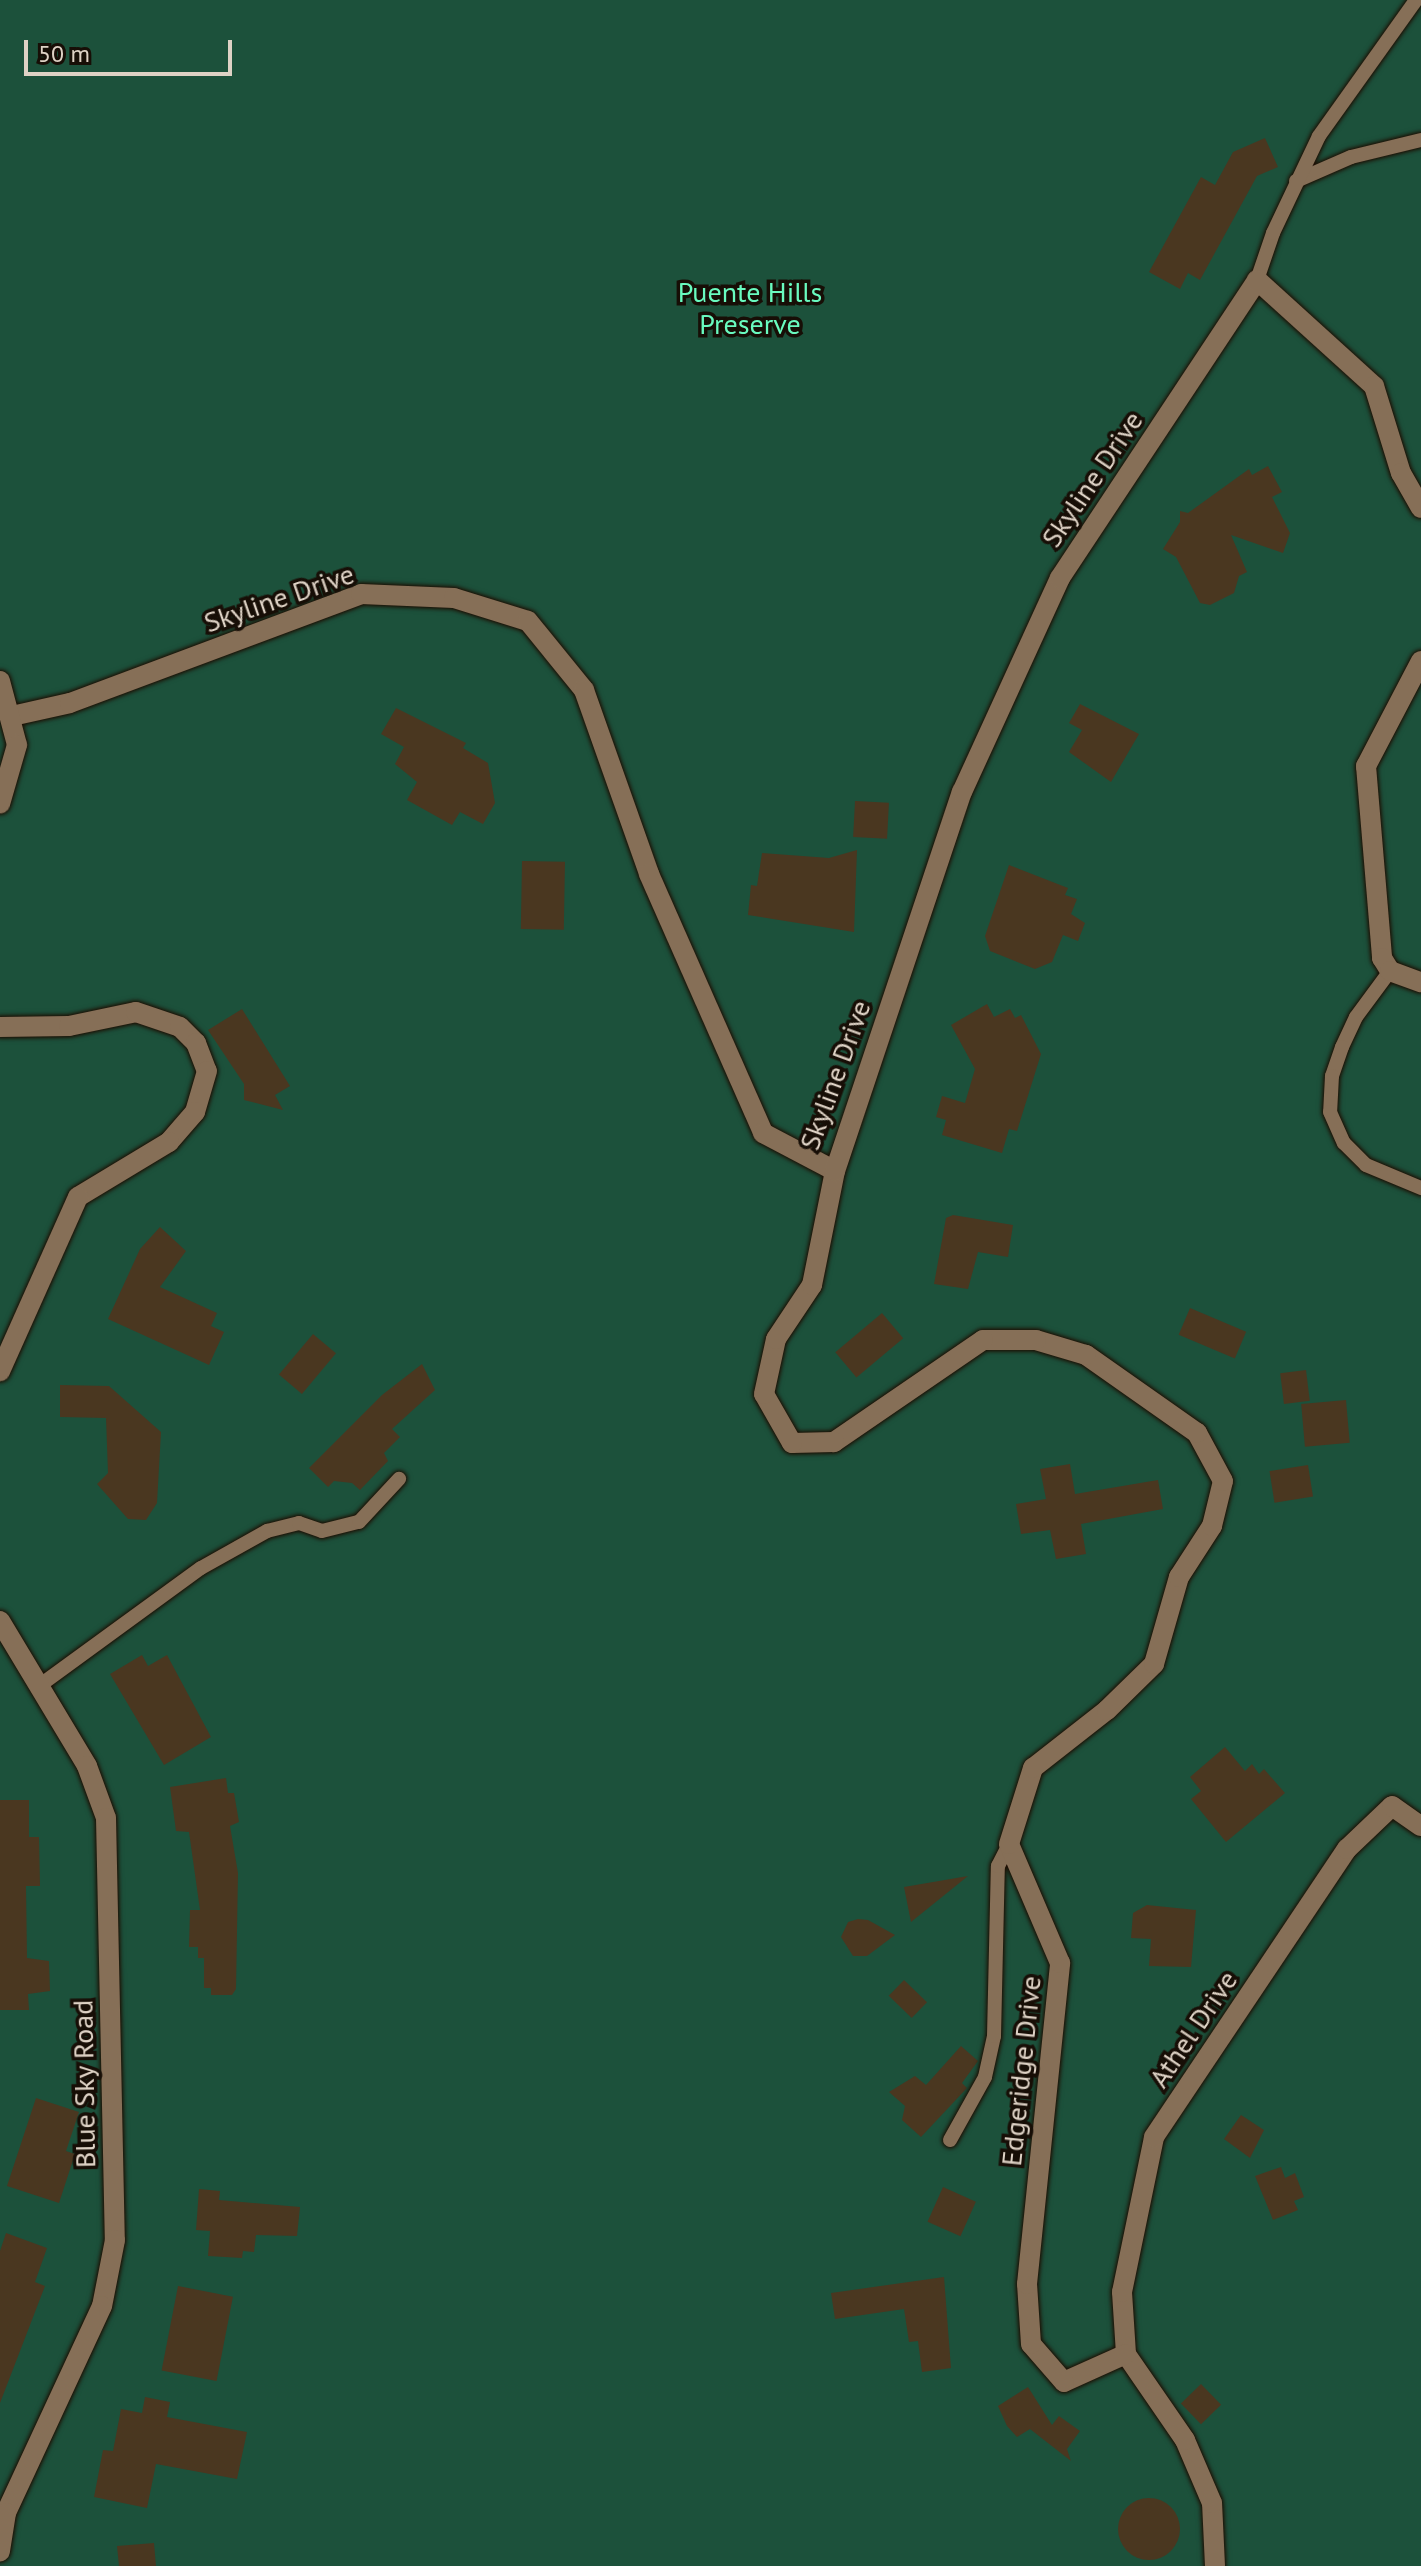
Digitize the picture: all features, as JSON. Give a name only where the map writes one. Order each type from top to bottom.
[{"type":"street","points":[[1257,280],[1374,386],[1401,473],[1421,508]]},
{"type":"street","name":"Skyline Drive","points":[[12,716],[70,703],[361,594],[454,598],[528,621],[584,690],[649,874],[763,1133],[835,1171],[962,792],[1060,578],[1257,280]]},
{"type":"street","points":[[1421,661],[1366,766],[1382,958],[1390,971],[1421,982]]},
{"type":"street","points":[[0,681],[12,716],[17,745],[0,804]]},
{"type":"street","points":[[0,1027],[69,1026],[136,1012],[180,1027],[196,1043],[207,1071],[195,1112],[169,1142],[78,1197],[0,1371]]},
{"type":"street","points":[[835,1171],[812,1285],[776,1339],[764,1394],[792,1443],[834,1442],[983,1340],[1036,1340],[1086,1355],[1197,1433],[1223,1481],[1212,1526],[1179,1577],[1154,1664],[1107,1710],[1033,1768],[1009,1844]]},
{"type":"street","name":"Blue Sky Road","points":[[0,1621],[87,1766],[106,1818],[115,2240],[102,2306],[6,2513],[0,2552]]},
{"type":"street","name":"Athel Drive","points":[[1126,2354],[1122,2292],[1154,2137],[1347,1849],[1392,1806],[1421,1826]]},
{"type":"street","name":"Edgeridge Drive","points":[[1009,1844],[1060,1963],[1027,2284],[1031,2344],[1064,2382],[1126,2354]]},
{"type":"street","points":[[1126,2354],[1185,2440],[1212,2503],[1215,2566]]},
{"type":"lane","name":"Skyline Drive","points":[[1257,280],[1296,181],[1319,136],[1416,0]]},
{"type":"lane","points":[[1296,181],[1351,157],[1421,140]]},
{"type":"lane","points":[[1390,971],[1356,1017],[1342,1047],[1332,1076],[1330,1112],[1344,1143],[1366,1165],[1421,1188]]},
{"type":"lane","points":[[39,1686],[201,1568],[267,1531],[299,1523],[322,1531],[359,1522],[399,1479]]},
{"type":"lane","points":[[950,2140],[985,2077],[994,2036],[998,1866],[1009,1844]]},
{"type":"green space","name":"Puente Hills Preserve","points":[[0,0],[1421,0],[1421,2566],[0,2566]]},
{"type":"building","points":[[1265,138],[1278,167],[1257,176],[1200,280],[1188,273],[1180,289],[1149,272],[1201,177],[1215,185],[1233,152]]},
{"type":"building","points":[[1268,466],[1282,492],[1272,497],[1290,533],[1283,553],[1231,535],[1247,572],[1239,576],[1234,593],[1210,605],[1200,603],[1176,557],[1163,549],[1180,522],[1180,511],[1188,513],[1249,469],[1252,475]]},
{"type":"building","points":[[1080,704],[1139,734],[1111,782],[1069,752],[1082,730],[1069,723]]},
{"type":"building","points":[[396,708],[466,743],[463,748],[488,763],[495,803],[483,824],[460,812],[452,825],[407,800],[417,782],[395,764],[404,747],[381,734]]},
{"type":"building","points":[[855,801],[889,803],[887,839],[853,837]]},
{"type":"building","points":[[857,850],[854,932],[748,915],[751,885],[757,886],[762,853],[829,858]]},
{"type":"building","points":[[522,861],[565,862],[564,930],[521,929]]},
{"type":"building","points":[[1009,865],[1068,888],[1065,895],[1077,899],[1071,914],[1085,923],[1078,941],[1063,935],[1052,962],[1035,969],[990,951],[985,936]]},
{"type":"building","points":[[987,1004],[994,1017],[1010,1009],[1015,1018],[1021,1015],[1041,1054],[1017,1131],[1009,1129],[1002,1153],[942,1135],[946,1120],[936,1117],[942,1096],[965,1103],[975,1069],[951,1025]]},
{"type":"building","points":[[242,1009],[290,1086],[275,1095],[283,1110],[244,1100],[244,1084],[208,1030]]},
{"type":"building","points":[[953,1215],[1013,1225],[1008,1257],[978,1252],[968,1289],[934,1284],[946,1218]]},
{"type":"building","points":[[160,1227],[186,1251],[160,1287],[217,1313],[211,1326],[224,1332],[209,1365],[108,1319],[140,1249]]},
{"type":"building","points":[[1190,1308],[1246,1332],[1235,1359],[1179,1335]]},
{"type":"building","points":[[882,1313],[903,1338],[856,1377],[835,1352]]},
{"type":"building","points":[[313,1334],[336,1353],[302,1394],[279,1375]]},
{"type":"building","points":[[422,1364],[435,1390],[392,1429],[400,1437],[384,1453],[388,1461],[360,1490],[352,1483],[334,1481],[328,1487],[309,1468],[382,1395]]},
{"type":"building","points":[[1306,1370],[1310,1401],[1284,1404],[1280,1373]]},
{"type":"building","points":[[60,1385],[109,1386],[161,1432],[157,1503],[146,1520],[128,1519],[97,1484],[108,1473],[106,1418],[60,1417]]},
{"type":"building","points":[[1346,1400],[1350,1443],[1305,1447],[1301,1404]]},
{"type":"building","points":[[1070,1464],[1075,1494],[1158,1480],[1163,1509],[1081,1524],[1086,1554],[1056,1559],[1050,1530],[1021,1534],[1016,1504],[1046,1499],[1040,1469]]},
{"type":"building","points":[[1308,1465],[1313,1497],[1274,1503],[1269,1471]]},
{"type":"building","points":[[142,1655],[148,1666],[167,1655],[211,1737],[164,1765],[110,1674]]},
{"type":"building","points":[[1225,1747],[1245,1771],[1252,1764],[1259,1774],[1264,1769],[1285,1793],[1226,1842],[1191,1799],[1201,1791],[1190,1777]]},
{"type":"building","points":[[226,1778],[228,1793],[234,1793],[239,1822],[230,1826],[238,1873],[236,1989],[232,1995],[211,1995],[211,1988],[204,1988],[204,1958],[198,1958],[198,1947],[189,1947],[190,1910],[200,1910],[189,1832],[176,1831],[170,1787]]},
{"type":"building","points":[[0,1800],[29,1800],[29,1837],[39,1837],[40,1886],[26,1886],[27,1958],[49,1961],[50,1991],[28,1994],[29,2010],[0,2010]]},
{"type":"building","points":[[968,1876],[911,1922],[904,1887]]},
{"type":"building","points":[[1147,1905],[1196,1910],[1191,1967],[1149,1966],[1151,1939],[1131,1938],[1133,1913]]},
{"type":"building","points":[[868,1920],[895,1935],[867,1956],[853,1956],[841,1937],[848,1922]]},
{"type":"building","points":[[904,1980],[927,2002],[912,2018],[889,1996]]},
{"type":"building","points":[[961,2046],[978,2061],[962,2083],[967,2088],[921,2137],[902,2120],[905,2106],[889,2092],[915,2076],[926,2085]]},
{"type":"building","points":[[36,2098],[79,2112],[66,2151],[75,2154],[59,2203],[7,2186]]},
{"type":"building","points":[[1241,2115],[1264,2130],[1250,2158],[1224,2139]]},
{"type":"building","points":[[1281,2167],[1285,2178],[1295,2173],[1304,2197],[1294,2201],[1298,2210],[1273,2220],[1255,2176]]},
{"type":"building","points":[[943,2187],[976,2202],[960,2236],[928,2222]]},
{"type":"building","points":[[199,2189],[220,2191],[219,2200],[300,2207],[297,2236],[256,2235],[254,2252],[243,2251],[242,2258],[208,2256],[210,2231],[196,2230]]},
{"type":"building","points":[[6,2233],[47,2248],[35,2282],[45,2286],[0,2403],[0,2251]]},
{"type":"building","points":[[944,2277],[951,2368],[922,2372],[918,2341],[909,2342],[904,2309],[835,2319],[831,2293]]},
{"type":"building","points":[[178,2286],[233,2297],[217,2381],[162,2370]]},
{"type":"building","points":[[1201,2384],[1221,2405],[1201,2424],[1181,2403]]},
{"type":"building","points":[[1028,2387],[1052,2425],[1059,2416],[1080,2431],[1067,2449],[1071,2461],[1030,2429],[1017,2437],[1007,2426],[998,2406]]},
{"type":"building","points":[[145,2397],[170,2402],[167,2417],[247,2432],[237,2479],[156,2464],[147,2508],[94,2497],[103,2450],[113,2451],[121,2409],[142,2413]]},
{"type":"building","points":[[1149,2498],[1171,2507],[1180,2529],[1171,2551],[1149,2560],[1127,2551],[1118,2529],[1127,2507]]},
{"type":"building","points":[[154,2543],[156,2566],[119,2566],[117,2546]]}]
